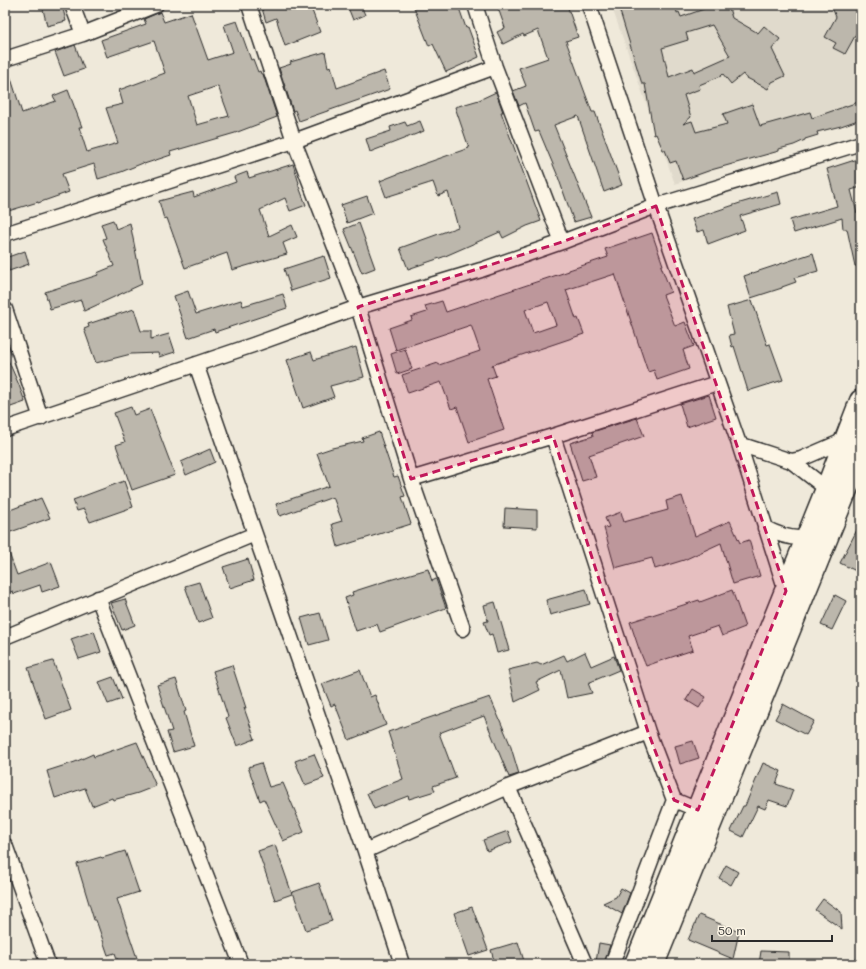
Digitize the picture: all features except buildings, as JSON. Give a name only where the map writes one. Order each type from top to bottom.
[{"type":"main road","points":[[653,964],[833,506],[853,446],[861,401]]},
{"type":"main road","points":[[636,964],[808,538],[833,506]]},
{"type":"street","points":[[72,5],[83,34]]},
{"type":"street","points":[[5,58],[83,34],[156,5]]},
{"type":"street","points":[[249,5],[294,141],[358,307],[411,479],[463,629]]},
{"type":"street","points":[[475,5],[495,67],[562,242]]},
{"type":"street","points":[[589,5],[656,206],[739,444],[786,591]]},
{"type":"street","points":[[5,234],[294,141],[495,67]]},
{"type":"street","points":[[5,429],[41,418],[358,307],[481,270],[562,242],[656,206],[861,143]]},
{"type":"street","points":[[5,309],[41,418]]},
{"type":"street","points":[[196,364],[365,851],[402,964]]},
{"type":"street","points":[[411,479],[553,436],[717,382]]},
{"type":"street","points":[[553,436],[648,732],[674,800],[612,964]]},
{"type":"street","points":[[739,444],[791,461],[833,506],[808,538],[782,536],[765,528]]},
{"type":"street","points":[[791,461],[853,446]]},
{"type":"street","points":[[5,637],[255,534]]},
{"type":"street","points":[[98,598],[242,964]]},
{"type":"street","points":[[365,851],[508,787],[648,732]]},
{"type":"street","points":[[508,787],[585,964]]},
{"type":"street","points":[[674,800],[698,810]]},
{"type":"street","points":[[5,845],[48,964]]},
{"type":"highlighted area","points":[[656,206],[786,591],[698,810],[674,800],[648,732],[553,436],[411,479],[358,307],[562,242]]},
{"type":"shaded area","points":[[611,5],[861,5],[861,118],[675,184]]}]
